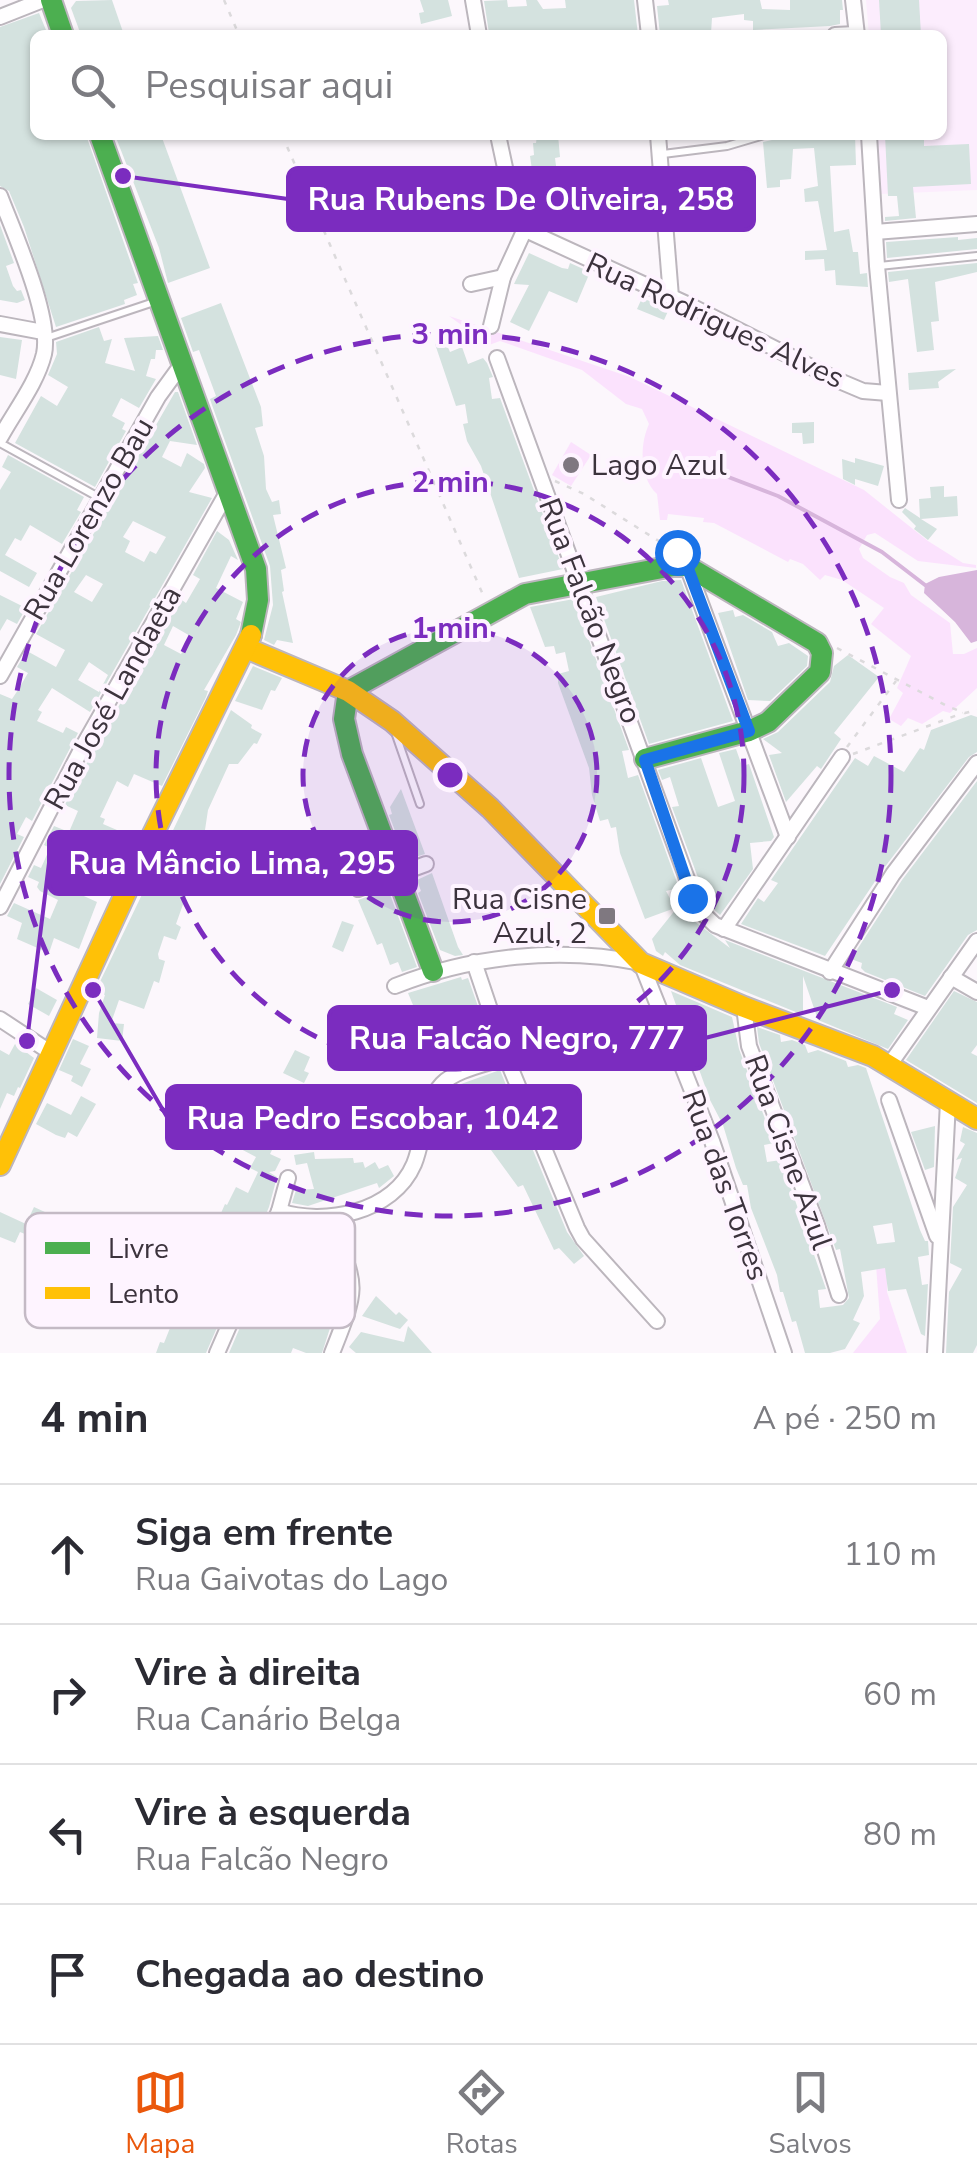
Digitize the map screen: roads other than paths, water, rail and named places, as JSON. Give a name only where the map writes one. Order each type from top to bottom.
[{"type":"street","points":[[0,17],[47,0],[61,30]]},
{"type":"street","points":[[473,0],[478,30]]},
{"type":"street","points":[[646,0],[649,30]]},
{"type":"street","points":[[852,0],[856,30]]},
{"type":"street","points":[[0,1164],[152,836],[246,648],[258,615],[260,589],[228,491],[102,140]]},
{"type":"street","points":[[491,326],[503,277],[526,228],[515,214],[499,140]]},
{"type":"street","points":[[659,140],[672,297]]},
{"type":"street","points":[[869,140],[899,500]]},
{"type":"street","points":[[0,196],[38,304],[44,336],[40,364],[0,440]]},
{"type":"street","points":[[875,232],[977,224]]},
{"type":"street","name":"Rua Rodrigues Alves","points":[[526,228],[827,375],[863,390],[888,393]]},
{"type":"street","points":[[471,284],[503,277]]},
{"type":"street","points":[[0,324],[44,336]]},
{"type":"street","name":"Rua Falcão Negro","points":[[497,358],[692,898],[705,917],[724,929],[928,1008]]},
{"type":"street","name":"Rua Lorenzo Bau","points":[[0,676],[158,397],[182,364]]},
{"type":"street","name":"Rua José Landaeta","points":[[0,907],[82,748],[228,491]]},
{"type":"street","points":[[348,691],[524,594],[552,584],[579,585],[668,566],[687,566],[817,643],[822,653],[820,672],[782,712],[749,731],[645,760]]},
{"type":"street","points":[[687,566],[788,836]]},
{"type":"street","points":[[246,648],[348,691],[392,721],[490,808],[641,963]]},
{"type":"street","points":[[348,691],[344,720],[352,754],[433,971]]},
{"type":"street","points":[[724,929],[842,757]]},
{"type":"street","points":[[830,972],[893,874],[977,762]]},
{"type":"street","points":[[358,888],[426,864]]},
{"type":"street","points":[[890,1064],[977,941]]},
{"type":"street","points":[[394,986],[433,971],[519,957],[599,956],[641,963],[890,1064],[977,1119]]},
{"type":"street","points":[[474,962],[506,1057],[583,1239],[657,1321]]},
{"type":"street","name":"Rua das Torres","points":[[641,963],[712,1141],[784,1353]]},
{"type":"street","points":[[952,978],[977,992]]},
{"type":"street","name":"Rua Cisne Azul","points":[[744,1007],[749,1046],[839,1295]]},
{"type":"street","points":[[0,1019],[53,1054]]},
{"type":"street","points":[[346,1213],[375,1203],[403,1182],[413,1166],[434,1097],[444,1081],[506,1057]]},
{"type":"street","points":[[889,1100],[939,1243]]},
{"type":"street","points":[[935,1353],[948,1102]]},
{"type":"street","points":[[284,1213],[278,1211],[288,1178]]},
{"type":"street","points":[[217,1353],[228,1328]]},
{"type":"lane","points":[[660,154],[747,140]]},
{"type":"lane","points":[[877,266],[977,256]]},
{"type":"lane","points":[[44,336],[160,300]]},
{"type":"lane","points":[[0,440],[100,498]]},
{"type":"lane","points":[[392,721],[420,804]]},
{"type":"waterway","points":[[710,470],[778,496],[882,552],[925,585]]},
{"type":"place","name":"Rua Rubens De Oliveira, 258","points":[[123,176]]},
{"type":"place","name":"Lago Azul","points":[[571,465]]},
{"type":"place","name":"Rua Cisne Azul, 2","points":[[607,916]]},
{"type":"place","name":"Rua Pedro Escobar, 1042","points":[[93,990]]},
{"type":"place","name":"Rua Falcão Negro, 777","points":[[892,990]]},
{"type":"place","name":"Rua Mâncio Lima, 295","points":[[27,1041]]}]
